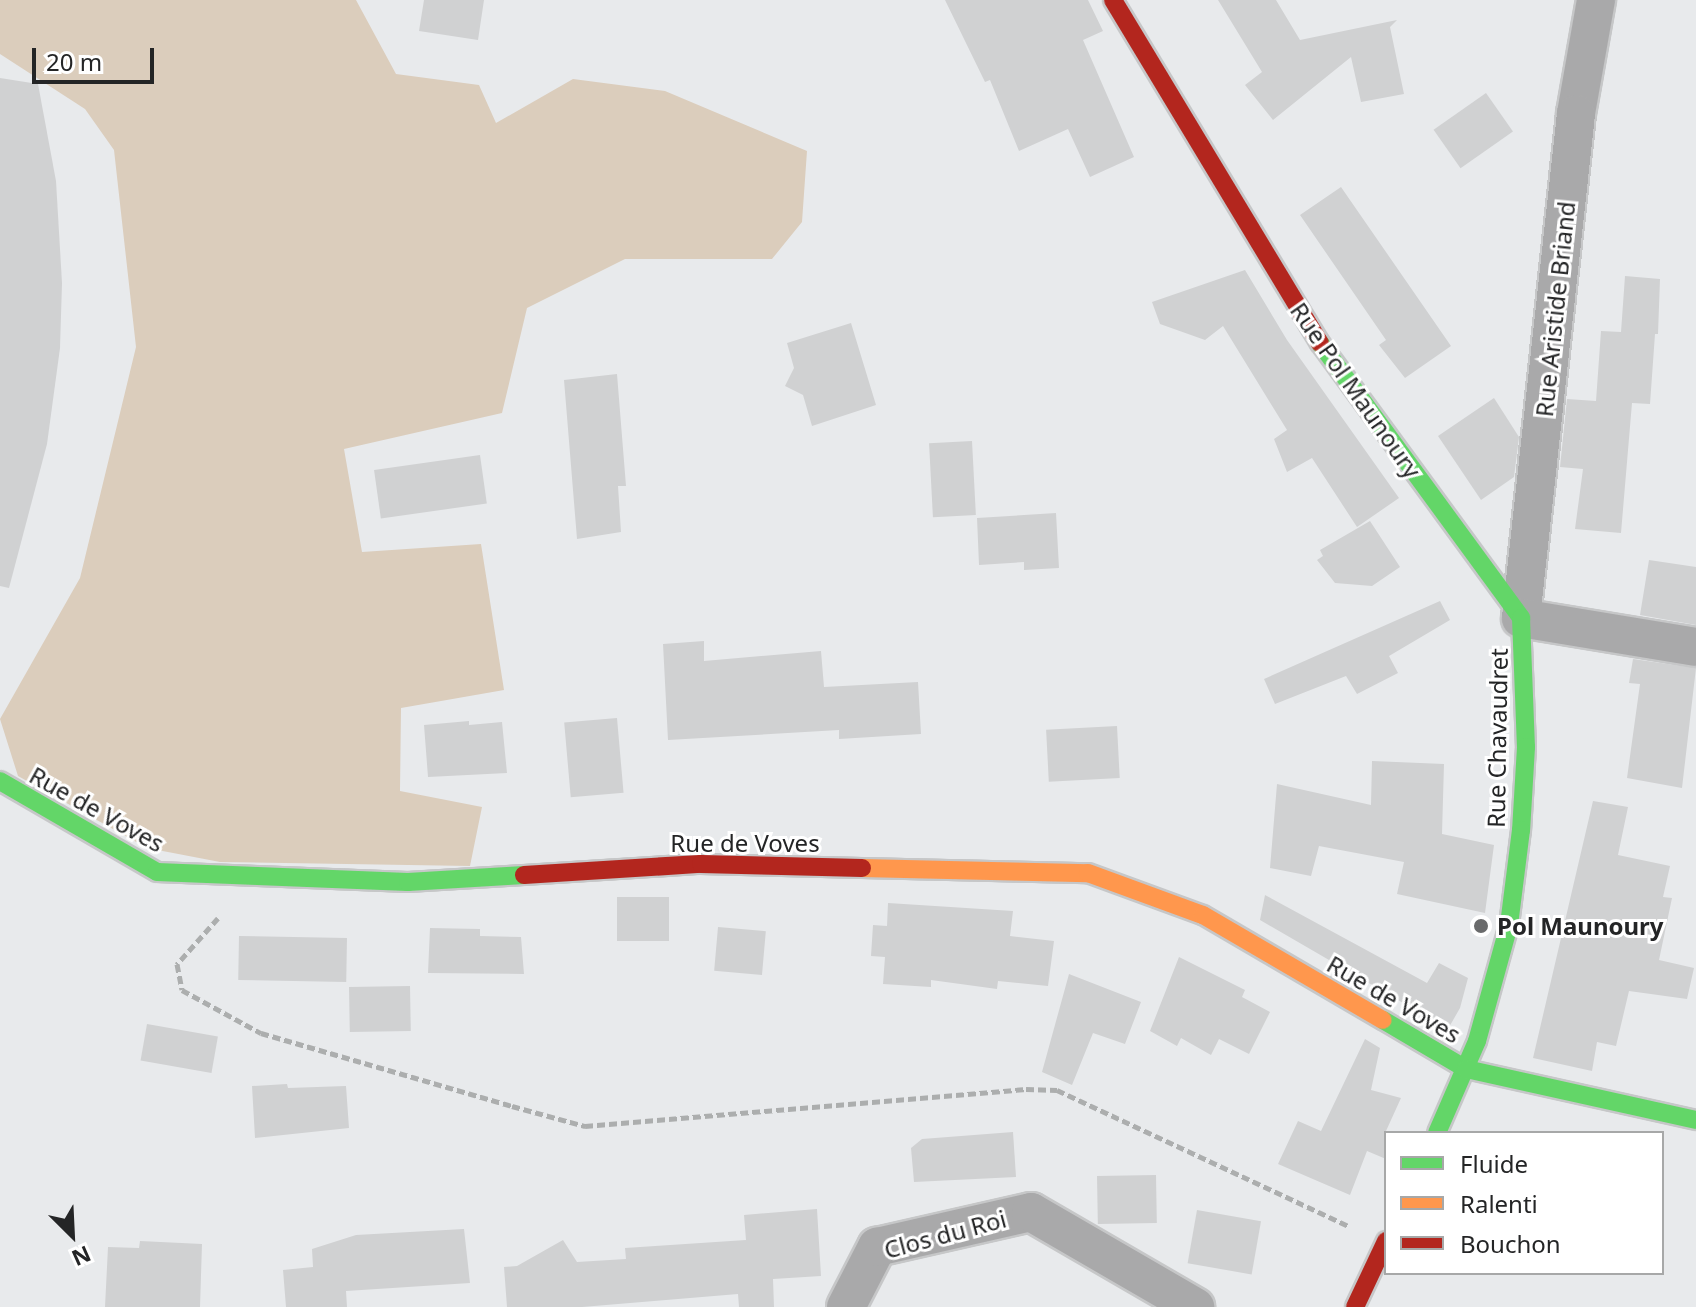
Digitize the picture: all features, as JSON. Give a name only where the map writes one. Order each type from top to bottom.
[{"type":"street","name":"Rue Pol Maunoury","points":[[1113,0],[1307,325],[1521,618]]},
{"type":"street","name":"Rue Aristide Briand","points":[[1521,618],[1576,114],[1596,0]]},
{"type":"street","points":[[1521,618],[1696,647]]},
{"type":"street","name":"Rue Chavaudret","points":[[1438,1131],[1466,1069],[1509,925],[1521,830],[1526,747],[1521,618]]},
{"type":"street","name":"Rue de Voves","points":[[0,781],[157,872],[408,882],[701,864],[1088,873],[1203,915],[1466,1069],[1696,1120]]},
{"type":"street","name":"Clos du Roi","points":[[846,1307],[877,1247],[1031,1212],[1195,1307]]},
{"type":"street","points":[[1355,1307],[1384,1244]]},
{"type":"path","points":[[252,876],[177,964],[182,990],[261,1033],[585,1126],[1026,1089],[1057,1090],[1384,1242]]},
{"type":"shaded area","points":[[0,0],[356,0],[396,74],[479,85],[496,123],[573,79],[665,91],[807,151],[802,222],[772,259],[625,259],[527,308],[502,413],[344,449],[362,552],[481,544],[504,690],[401,708],[400,791],[482,807],[470,866],[220,862],[147,848],[18,776],[0,719],[80,578],[136,347],[114,150],[85,109],[0,54]]},
{"type":"building","points":[[424,0],[484,0],[478,40],[419,31]]},
{"type":"building","points":[[945,0],[1088,0],[1103,31],[1083,40],[1134,157],[1090,177],[1068,129],[1019,151],[990,80],[985,82]]},
{"type":"building","points":[[1218,0],[1276,0],[1300,40],[1397,20],[1390,27],[1404,94],[1361,102],[1351,57],[1273,120],[1245,85],[1262,72]]},
{"type":"building","points":[[0,78],[38,84],[56,181],[62,283],[60,348],[47,444],[9,588],[0,586]]},
{"type":"building","points":[[1486,93],[1513,132],[1461,168],[1434,130]]},
{"type":"building","points":[[1341,187],[1451,346],[1405,378],[1379,345],[1386,340],[1300,215]]},
{"type":"building","points":[[1245,270],[1287,340],[1399,498],[1357,527],[1312,458],[1287,472],[1274,439],[1287,430],[1223,326],[1205,340],[1160,324],[1152,302]]},
{"type":"building","points":[[1625,276],[1660,279],[1650,404],[1632,403],[1621,533],[1575,529],[1583,469],[1560,467],[1567,399],[1596,401],[1601,331],[1621,332]]},
{"type":"building","points":[[851,323],[876,405],[812,426],[803,395],[785,386],[794,368],[787,343]]},
{"type":"building","points":[[617,374],[626,486],[618,486],[621,532],[577,539],[564,380]]},
{"type":"building","points":[[1494,398],[1519,437],[1514,477],[1481,500],[1438,436]]},
{"type":"building","points":[[972,441],[976,515],[933,517],[929,443]]},
{"type":"building","points":[[480,455],[487,504],[381,518],[374,470]]},
{"type":"building","points":[[1056,513],[1059,568],[1024,570],[1024,562],[979,565],[977,518]]},
{"type":"building","points":[[1370,521],[1400,567],[1372,586],[1335,583],[1317,560],[1323,556],[1320,550]]},
{"type":"building","points":[[1649,560],[1696,567],[1696,625],[1640,615]]},
{"type":"building","points":[[1440,601],[1450,620],[1389,656],[1398,673],[1357,694],[1346,676],[1275,704],[1264,679]]},
{"type":"building","points":[[704,641],[704,661],[821,651],[824,687],[918,682],[921,734],[839,739],[839,730],[668,740],[663,644]]},
{"type":"building","points":[[1633,659],[1696,668],[1682,788],[1627,778],[1640,684],[1629,683]]},
{"type":"building","points":[[617,718],[624,793],[571,797],[564,723]]},
{"type":"building","points":[[469,721],[469,725],[502,722],[507,773],[428,777],[424,725]]},
{"type":"building","points":[[1117,726],[1120,778],[1049,782],[1046,730]]},
{"type":"building","points":[[1372,761],[1444,764],[1442,834],[1494,845],[1485,913],[1397,894],[1404,862],[1319,846],[1311,876],[1270,868],[1277,784],[1371,805]]},
{"type":"building","points":[[1593,801],[1628,807],[1618,855],[1670,866],[1663,897],[1672,898],[1659,960],[1694,968],[1687,999],[1629,991],[1616,1046],[1597,1042],[1592,1071],[1533,1058]]},
{"type":"building","points":[[1265,895],[1427,983],[1439,963],[1468,978],[1460,1008],[1448,1029],[1260,920]]},
{"type":"building","points":[[617,897],[669,897],[669,941],[617,941]]},
{"type":"building","points":[[888,903],[1013,911],[1010,936],[1054,941],[1048,986],[998,981],[997,989],[931,980],[931,987],[883,984],[885,957],[871,956],[873,925],[887,926]]},
{"type":"building","points":[[718,927],[766,931],[762,975],[714,971]]},
{"type":"building","points":[[430,928],[480,929],[480,936],[521,937],[524,974],[428,973]]},
{"type":"building","points":[[239,936],[347,938],[346,982],[238,980]]},
{"type":"building","points":[[1179,957],[1245,990],[1242,997],[1270,1012],[1249,1054],[1219,1039],[1211,1055],[1181,1038],[1177,1046],[1150,1031]]},
{"type":"building","points":[[1069,974],[1141,1002],[1125,1044],[1093,1033],[1072,1085],[1042,1072]]},
{"type":"building","points":[[410,986],[411,1031],[350,1032],[349,987]]},
{"type":"building","points":[[147,1024],[218,1037],[211,1073],[141,1060]]},
{"type":"building","points":[[1365,1039],[1380,1048],[1371,1090],[1401,1098],[1384,1131],[1384,1158],[1367,1151],[1350,1195],[1278,1164],[1298,1121],[1321,1131]]},
{"type":"building","points":[[287,1084],[288,1088],[346,1086],[349,1128],[255,1138],[252,1086]]},
{"type":"building","points":[[1013,1132],[1016,1177],[914,1182],[911,1148],[922,1139]]},
{"type":"building","points":[[1156,1175],[1157,1223],[1098,1224],[1097,1176]]},
{"type":"building","points":[[817,1209],[821,1276],[773,1279],[774,1307],[739,1307],[738,1294],[582,1307],[507,1307],[504,1267],[517,1266],[563,1240],[577,1262],[626,1259],[625,1248],[746,1240],[744,1215]]},
{"type":"building","points":[[1197,1210],[1261,1221],[1252,1274],[1188,1263]]},
{"type":"building","points":[[464,1229],[470,1283],[346,1291],[347,1307],[286,1307],[283,1270],[313,1267],[312,1249],[356,1235]]},
{"type":"building","points":[[140,1241],[202,1244],[200,1307],[105,1307],[108,1247],[139,1248]]},
{"type":"traffic: fast","points":[[1320,343],[1521,618],[1526,747],[1521,830],[1509,925],[1477,1041],[1438,1131]]},
{"type":"traffic: fast","points":[[0,781],[157,872],[408,882],[524,875]]},
{"type":"traffic: fast","points":[[1383,1020],[1466,1069],[1696,1120]]},
{"type":"traffic: slow","points":[[862,868],[1088,873],[1203,915],[1383,1020]]},
{"type":"traffic: jam","points":[[1113,0],[1320,343]]},
{"type":"traffic: jam","points":[[524,875],[701,864],[862,868]]},
{"type":"traffic: jam","points":[[1355,1307],[1384,1245]]},
{"type":"place","name":"Pol Maunoury","points":[[1481,926]]}]
